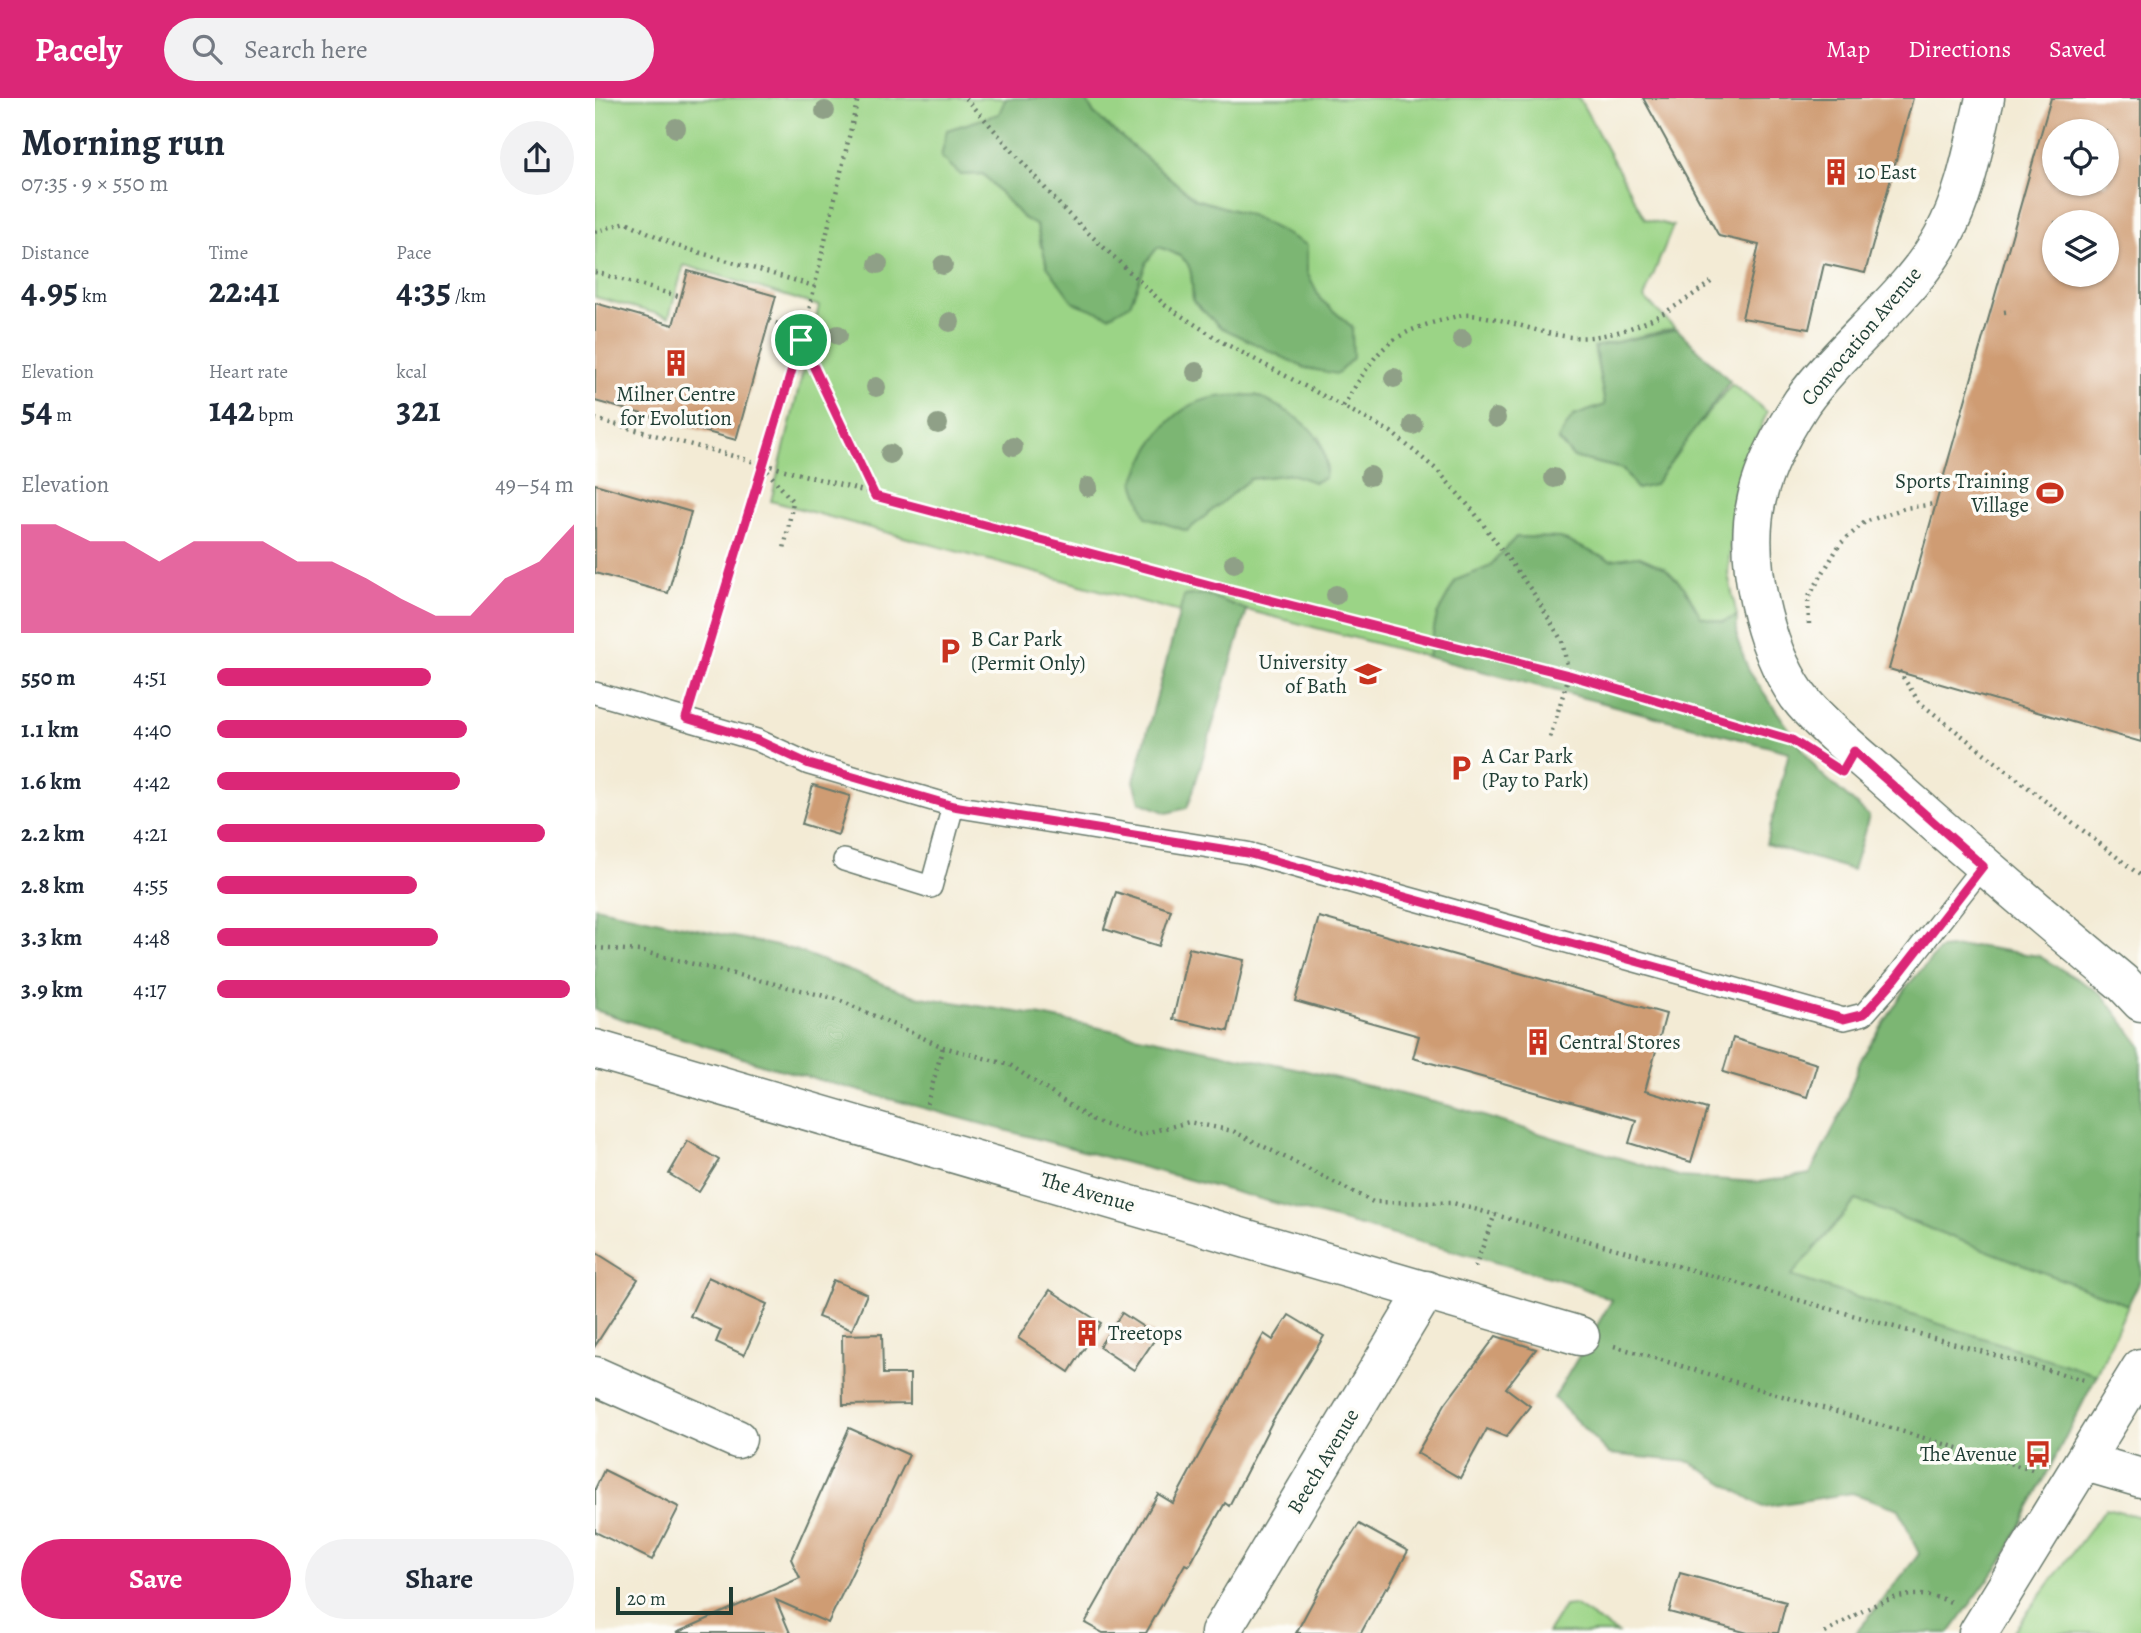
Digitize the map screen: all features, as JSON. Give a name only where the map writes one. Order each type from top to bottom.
[{"type":"street","name":"Convocation Avenue","points":[[1985,98],[1963,189],[1943,237],[1909,281],[1802,403],[1775,449],[1757,499],[1753,540],[1763,616],[1771,643],[1798,696],[1854,751],[1983,866],[2124,984],[2141,1002]]},
{"type":"street","name":"The Avenue","points":[[595,1049],[1580,1336]]},
{"type":"street","name":"Beech Avenue","points":[[1220,1633],[1426,1290]]},
{"type":"street","points":[[595,1376],[737,1439]]},
{"type":"street","points":[[1983,1626],[2134,1380]]},
{"type":"street","points":[[2079,1472],[2141,1478]]},
{"type":"lane","points":[[595,693],[757,740],[809,764],[953,806],[1247,853],[1844,1019],[1864,1014],[1896,978],[1983,866]]},
{"type":"lane","points":[[844,860],[931,887],[953,806]]},
{"type":"path","points":[[686,718],[804,332],[858,98]]},
{"type":"path","points":[[966,98],[1066,212],[1166,306],[1224,343],[1391,432],[1437,470],[1474,512],[1534,594],[1562,641],[1569,675],[1549,741]]},
{"type":"path","points":[[595,232],[626,222],[677,246],[814,286]]},
{"type":"path","points":[[595,272],[681,297]]},
{"type":"path","points":[[1343,406],[1380,348],[1415,327],[1469,314],[1528,330],[1589,337],[1638,326],[1677,307],[1711,282]]},
{"type":"path","points":[[2004,312],[2011,311]]},
{"type":"path","points":[[769,321],[804,332]]},
{"type":"path","points":[[801,340],[875,496]]},
{"type":"path","points":[[595,419],[1225,589],[1569,675],[1792,740]]},
{"type":"path","points":[[762,465],[793,502],[784,549]]},
{"type":"path","points":[[1809,633],[1808,598],[1840,544],[1865,522],[1905,508],[1935,504]]},
{"type":"path","points":[[1899,671],[1919,702],[2141,876]]},
{"type":"path","points":[[595,948],[641,951],[837,999],[943,1047],[1010,1065],[1093,1121],[1138,1135],[1189,1122],[1233,1131],[1373,1202],[1453,1203],[2134,1380]]},
{"type":"path","points":[[918,1142],[943,1047]]},
{"type":"path","points":[[1463,1301],[1495,1214]]},
{"type":"path","points":[[1580,1336],[2079,1472]]},
{"type":"path","points":[[1825,1633],[1883,1600],[1931,1593],[1983,1626]]},
{"type":"green space","points":[[595,98],[1006,98],[999,114],[947,130],[961,175],[983,174],[1022,217],[1037,226],[1041,247],[1130,304],[1147,261],[1158,247],[1178,255],[1188,265],[1191,271],[1193,301],[1352,327],[1320,299],[1306,272],[1306,245],[1250,215],[1195,199],[1094,114],[1085,98],[1579,98],[1645,219],[1673,226],[1644,298],[1675,328],[1594,347],[1605,405],[1573,416],[1558,440],[1573,457],[1622,469],[1637,488],[1655,484],[1678,449],[1732,384],[1767,412],[1735,492],[1728,574],[1737,616],[1722,622],[1701,617],[1684,587],[1665,568],[1638,556],[1610,560],[1560,538],[1516,537],[1489,567],[1456,580],[1437,615],[1428,657],[1247,610],[1205,594],[1185,596],[1180,612],[771,501],[819,306],[684,265],[669,317],[595,297]],"holes":[[[1319,436],[1327,465],[1325,478],[1314,482],[1291,474],[1250,479]]]},
{"type":"green space","points":[[1006,98],[1085,98],[1094,114],[1195,199],[1250,215],[1307,245],[1307,272],[1320,299],[1352,327],[1353,358],[1337,374],[1305,368],[1220,327],[1193,301],[1191,271],[1188,265],[1178,255],[1158,247],[1147,261],[1130,304],[1109,316],[1073,302],[1047,266],[1037,226],[1022,217],[983,174],[961,175],[941,157],[947,130],[999,114]]},
{"type":"green space","points":[[1677,329],[1730,381],[1654,485],[1637,489],[1623,469],[1573,457],[1558,439],[1573,416],[1605,405],[1595,347]]},
{"type":"green space","points":[[1256,395],[1296,417],[1316,436],[1325,461],[1325,478],[1314,482],[1291,474],[1250,479],[1187,531],[1146,517],[1134,482],[1146,455],[1163,430],[1184,409],[1197,402],[1217,397]]},
{"type":"green space","points":[[1516,537],[1560,538],[1610,560],[1638,556],[1665,568],[1684,587],[1701,617],[1722,622],[1737,616],[1737,639],[1749,671],[1818,771],[1869,816],[1853,870],[1766,844],[1789,752],[1428,657],[1437,615],[1456,580],[1489,567]]},
{"type":"green space","points":[[1205,594],[1247,610],[1191,798],[1187,808],[1167,813],[1140,802],[1134,781],[1184,596]]},
{"type":"green space","points":[[595,907],[795,950],[915,996],[1042,1016],[1295,1068],[1454,1107],[1681,1177],[1759,1182],[1810,1174],[1842,1112],[1861,1059],[1908,985],[1940,949],[1975,946],[2039,956],[2102,994],[2141,1046],[2141,1278],[2128,1305],[1856,1200],[1791,1276],[2097,1375],[2003,1560],[1949,1633],[1856,1633],[1919,1554],[1899,1509],[1852,1493],[1763,1507],[1690,1462],[1609,1454],[1554,1398],[1612,1300],[1568,1282],[764,1065],[595,1010]]},
{"type":"green space","points":[[1856,1200],[2128,1305],[2097,1375],[1790,1276]]},
{"type":"green space","points":[[2106,1508],[2141,1517],[2141,1633],[2012,1633]]},
{"type":"green space","points":[[1574,1605],[1617,1633],[1547,1633],[1564,1606]]},
{"type":"building","points":[[1643,98],[1913,98],[1865,273],[1824,264],[1809,329],[1742,318],[1759,245],[1719,236]]},
{"type":"building","name":"Sports Training Village","points":[[2051,98],[2141,98],[2141,742],[1889,669],[2042,130],[2042,196],[2119,196],[2119,119],[2045,119]]},
{"type":"building","name":"Milner Centre for Evolution","points":[[688,271],[776,296],[736,440],[595,401],[595,303],[673,325]]},
{"type":"building","points":[[595,484],[691,512],[668,593],[595,573]]},
{"type":"building","points":[[813,785],[850,796],[838,835],[802,824]]},
{"type":"building","points":[[1116,892],[1171,910],[1159,946],[1104,929]]},
{"type":"building","name":"Central Stores","points":[[1319,917],[1666,1014],[1645,1091],[1707,1109],[1691,1162],[1629,1143],[1636,1120],[1413,1058],[1419,1036],[1295,1001]]},
{"type":"building","points":[[1189,948],[1244,960],[1228,1031],[1173,1019]]},
{"type":"building","points":[[1733,1038],[1817,1064],[1807,1097],[1723,1072]]},
{"type":"building","points":[[688,1141],[719,1160],[699,1192],[669,1174]]},
{"type":"building","points":[[595,1252],[638,1279],[595,1346]]},
{"type":"building","points":[[708,1277],[767,1304],[744,1355],[716,1342],[721,1330],[690,1316]]},
{"type":"building","points":[[833,1280],[867,1294],[852,1330],[818,1317]]},
{"type":"building","name":"Treetops","points":[[1050,1290],[1101,1323],[1069,1372],[1018,1338]]},
{"type":"building","points":[[1122,1313],[1157,1336],[1134,1370],[1099,1347]]},
{"type":"building","points":[[1289,1315],[1324,1336],[1273,1420],[1229,1506],[1225,1503],[1189,1566],[1185,1564],[1146,1633],[1103,1633],[1085,1623],[1158,1494],[1173,1503],[1264,1334],[1273,1340]]},
{"type":"building","points":[[882,1334],[883,1374],[910,1374],[910,1404],[843,1405],[842,1335]]},
{"type":"building","points":[[1496,1336],[1536,1349],[1506,1388],[1530,1406],[1506,1437],[1487,1429],[1460,1478],[1417,1453],[1445,1404]]},
{"type":"building","points":[[849,1428],[909,1455],[828,1623],[776,1600],[790,1633],[676,1633],[800,1578],[791,1559]]},
{"type":"building","points":[[604,1470],[679,1507],[652,1560],[595,1532],[595,1489]]},
{"type":"building","points":[[1359,1524],[1408,1551],[1388,1588],[1386,1587],[1361,1633],[1296,1633],[1333,1564]]},
{"type":"building","points":[[1680,1573],[1786,1602],[1778,1633],[1748,1633],[1669,1612]]},
{"type":"place","name":"10 East","points":[[1836,172]]},
{"type":"place","name":"Milner Centre for Evolution","points":[[676,363]]},
{"type":"place","name":"Sports Training Village","points":[[2050,493]]},
{"type":"place","name":"B Car Park (Permit Only)","points":[[950,651]]},
{"type":"place","name":"University of Bath","points":[[1368,674]]},
{"type":"place","name":"A Car Park (Pay to Park)","points":[[1461,768]]},
{"type":"place","name":"Central Stores","points":[[1538,1042]]},
{"type":"place","name":"Treetops","points":[[1087,1333]]},
{"type":"place","name":"The Avenue","points":[[2038,1454]]},
{"type":"route","points":[[801,340],[875,496],[1225,589],[1569,675],[1792,740],[1842,772],[1854,751],[1983,866],[1924,946],[1864,1014],[1844,1019],[1247,853],[953,806],[809,764],[757,740],[686,718],[801,340]]}]
